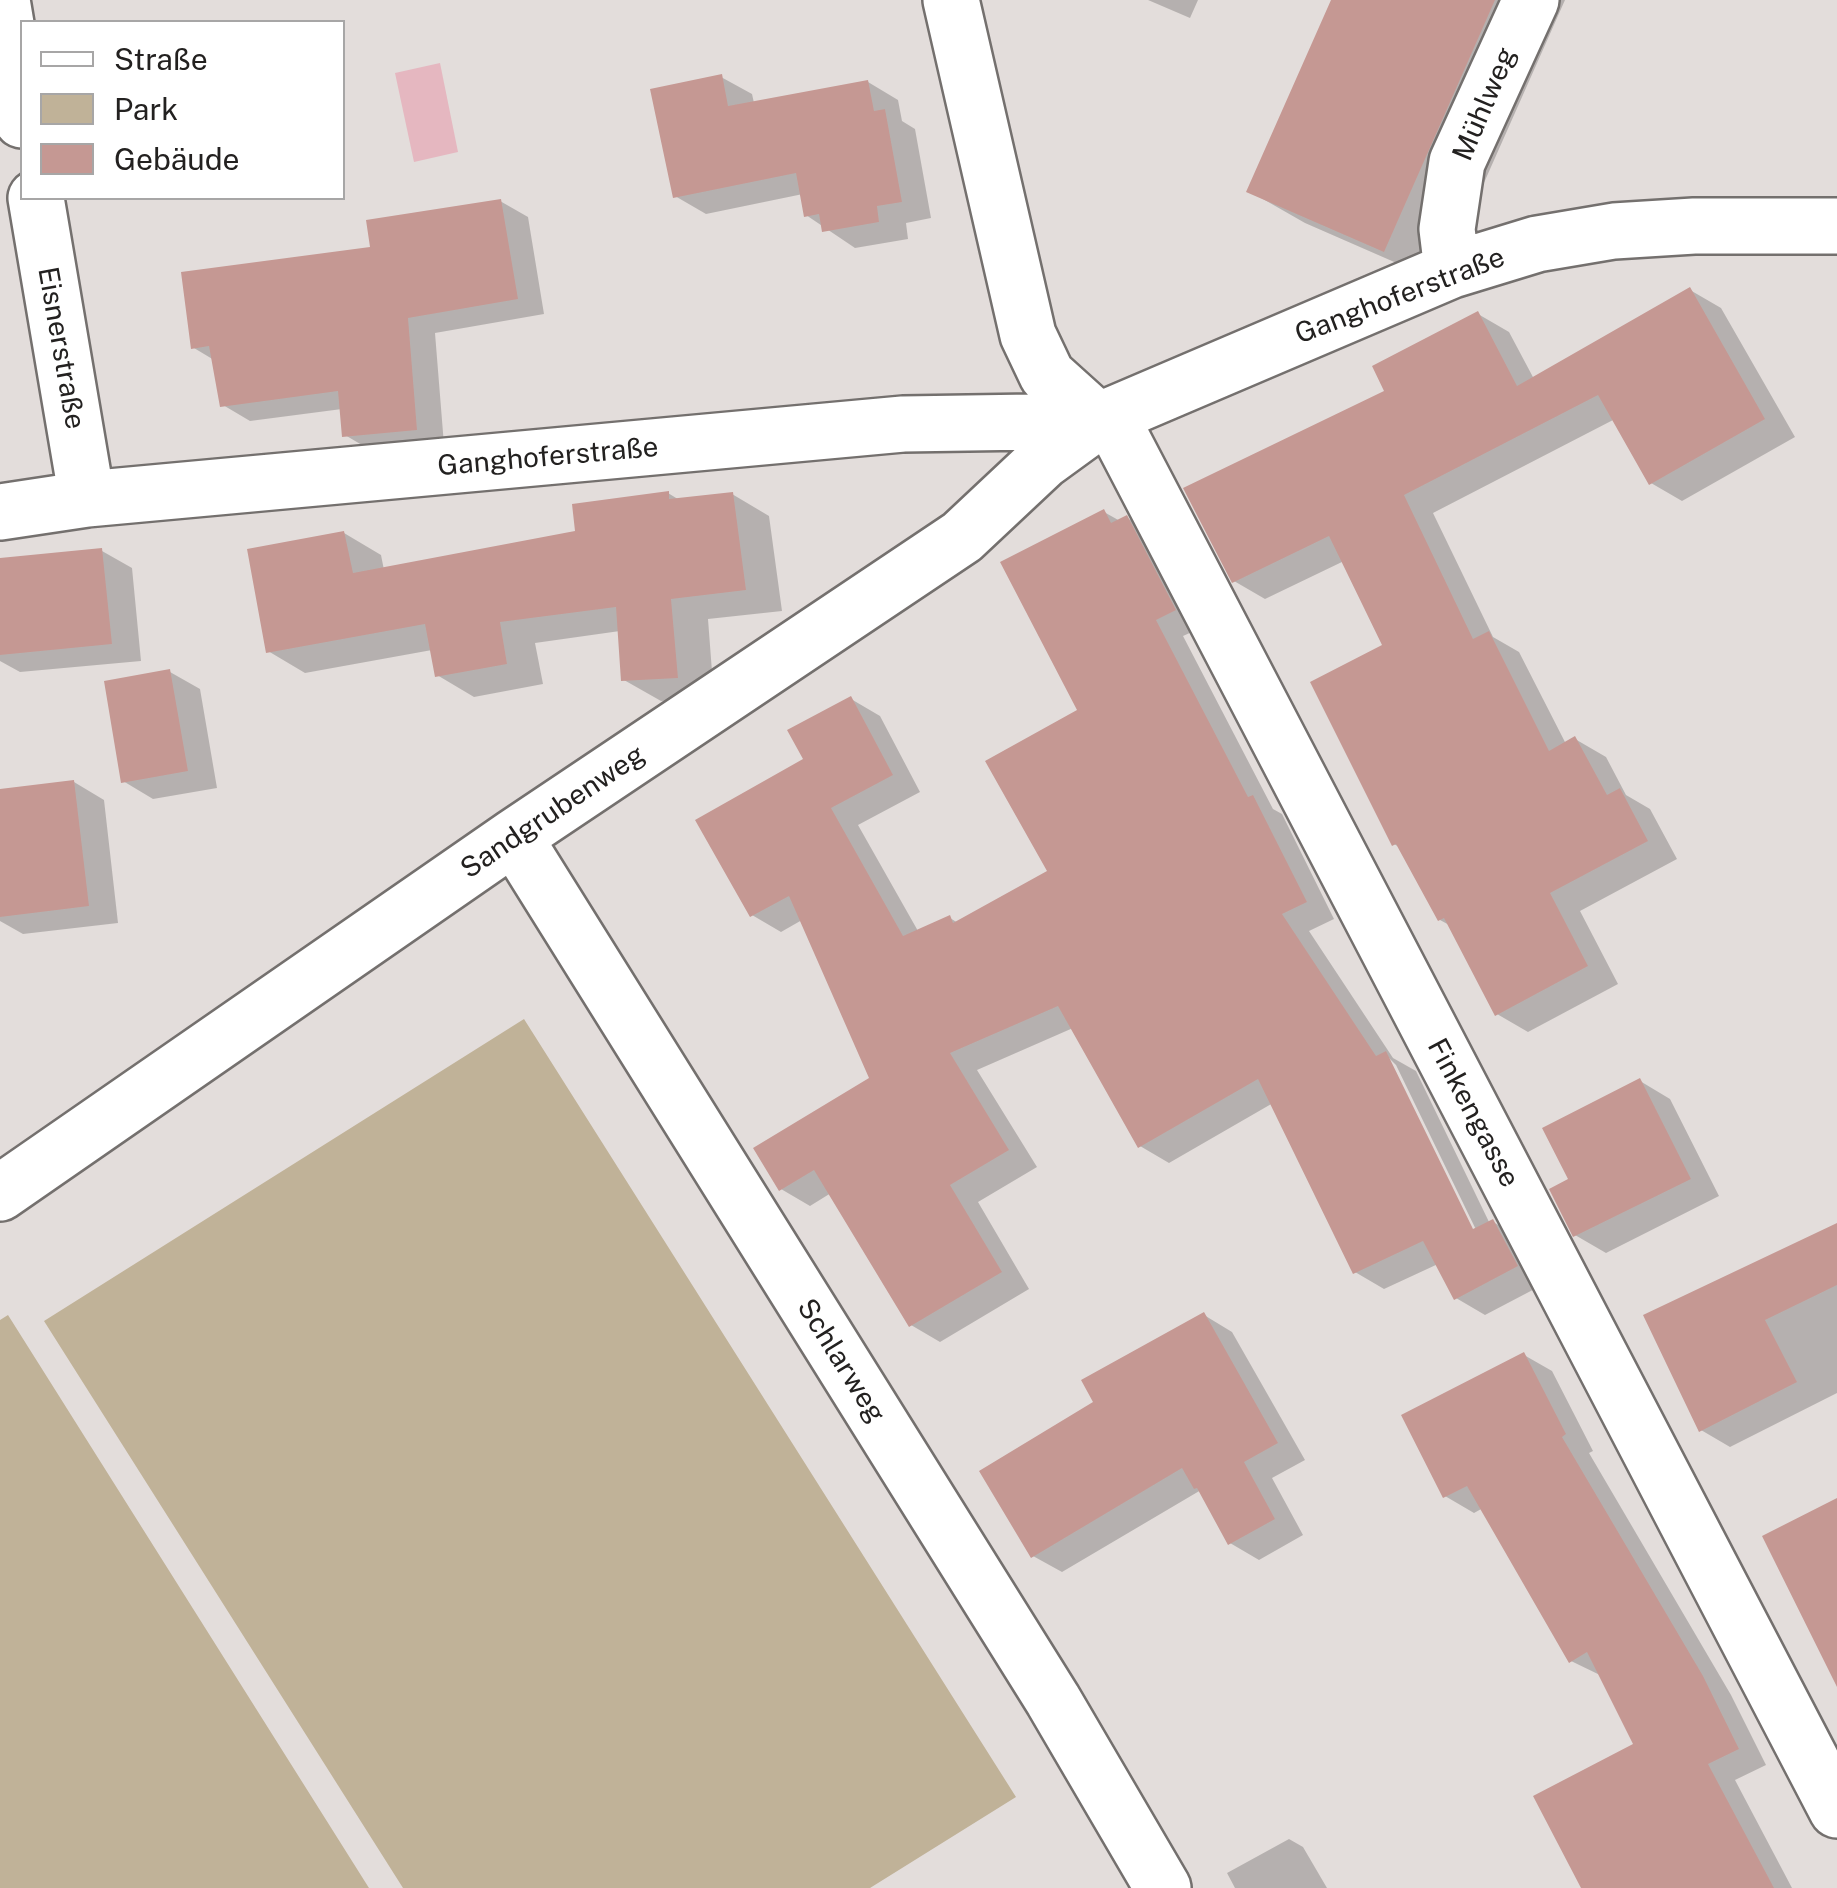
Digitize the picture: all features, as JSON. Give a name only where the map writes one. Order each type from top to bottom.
[{"type":"street","points":[[2,0],[20,108]]},
{"type":"street","points":[[951,0],[1028,335],[1048,375],[1104,419]]},
{"type":"street","name":"Mühlweg","points":[[1452,270],[1447,229],[1457,162],[1531,0]]},
{"type":"street","name":"Eisnerstraße","points":[[36,200],[87,499]]},
{"type":"street","name":"Ganghoferstraße","points":[[0,512],[87,499],[903,424],[1104,419],[1452,270],[1537,244],[1614,231],[1694,226],[1837,226]]},
{"type":"street","name":"Sandgrubenweg","points":[[0,1194],[514,837],[962,537],[1043,462],[1104,419]]},
{"type":"street","name":"Finkengasse","points":[[1104,419],[1837,1810]]},
{"type":"street","name":"Schlarweg","points":[[514,837],[1054,1700],[1163,1888]]},
{"type":"green space","points":[[524,1019],[1016,1797],[870,1888],[403,1888],[44,1321]]},
{"type":"green space","points":[[8,1315],[369,1888],[0,1888],[0,1320]]},
{"type":"shaded area","points":[[440,63],[458,152],[414,162],[395,73]]},
{"type":"building","points":[[1331,0],[1495,0],[1384,252],[1246,192]]},
{"type":"building","points":[[722,74],[728,106],[868,80],[874,111],[885,109],[902,202],[877,206],[879,222],[822,232],[819,214],[804,217],[796,173],[673,198],[650,89]]},
{"type":"building","points":[[501,199],[518,299],[408,318],[417,430],[342,437],[338,391],[220,407],[209,346],[191,349],[181,272],[370,247],[366,220]]},
{"type":"building","points":[[1690,287],[1765,419],[1649,485],[1598,395],[1404,495],[1473,639],[1489,631],[1549,751],[1575,736],[1607,795],[1620,788],[1648,841],[1550,893],[1588,966],[1495,1016],[1444,918],[1438,921],[1396,844],[1392,846],[1310,682],[1382,645],[1329,536],[1232,583],[1183,488],[1384,391],[1372,366],[1478,311],[1517,386]]},
{"type":"building","points":[[669,491],[669,499],[733,492],[746,590],[671,599],[678,678],[621,681],[616,607],[500,622],[507,664],[435,677],[425,624],[266,653],[247,549],[344,531],[353,573],[575,531],[572,504]]},
{"type":"building","points":[[1104,509],[1111,523],[1127,515],[1176,610],[1156,620],[1307,902],[1282,914],[1376,1056],[1386,1051],[1473,1229],[1493,1219],[1518,1266],[1454,1300],[1423,1241],[1353,1274],[1258,1079],[1138,1148],[1058,1006],[950,1053],[1009,1150],[950,1185],[1002,1272],[909,1327],[814,1170],[779,1191],[753,1148],[869,1078],[789,896],[750,917],[695,820],[803,759],[787,730],[851,696],[893,775],[831,808],[903,936],[950,915],[953,923],[1047,871],[985,761],[1077,710],[1000,562]]},
{"type":"building","points":[[102,548],[112,644],[0,655],[0,558]]},
{"type":"building","points":[[170,669],[188,771],[121,783],[104,681]]},
{"type":"building","points":[[74,780],[89,906],[0,917],[0,789]]},
{"type":"building","points":[[1640,1078],[1691,1179],[1573,1237],[1549,1189],[1568,1179],[1542,1128]]},
{"type":"building","points":[[1837,1223],[1837,1285],[1765,1320],[1797,1382],[1699,1432],[1643,1315]]},
{"type":"building","points":[[1204,1312],[1278,1443],[1244,1462],[1275,1519],[1228,1545],[1182,1468],[1031,1558],[979,1471],[1093,1402],[1081,1380]]},
{"type":"building","points":[[1524,1352],[1566,1434],[1562,1437],[1703,1676],[1739,1749],[1708,1764],[1774,1888],[1581,1888],[1533,1796],[1633,1744],[1587,1652],[1569,1663],[1467,1486],[1443,1498],[1401,1415]]},
{"type":"building","points":[[1837,1498],[1837,1687],[1762,1536]]}]
